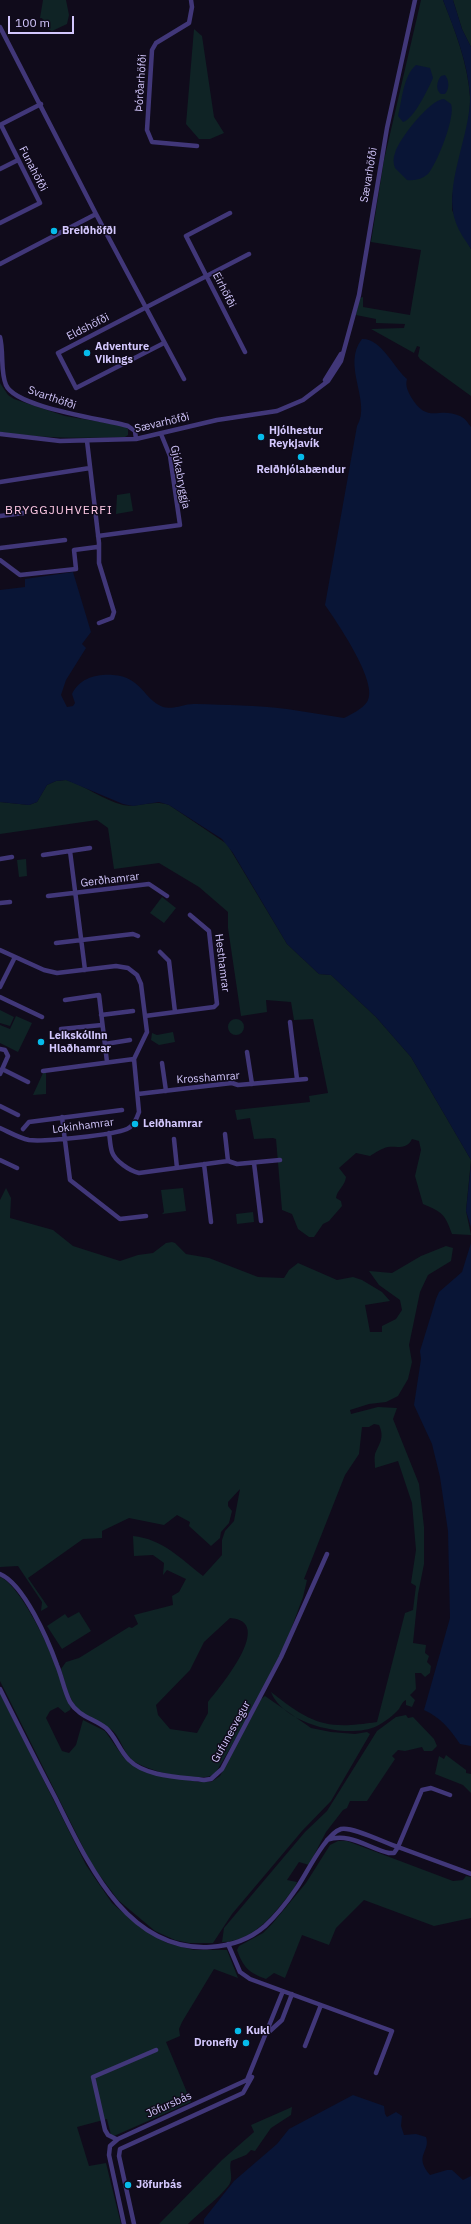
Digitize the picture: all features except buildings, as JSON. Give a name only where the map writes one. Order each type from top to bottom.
[{"type":"street","name":"Þórðarhöfði","points":[[192,0],[189,23],[156,43],[152,50],[147,130],[152,142],[196,146]]},
{"type":"street","name":"Sævarhöfði","points":[[0,434],[37,440],[87,441],[136,439],[217,420],[277,411],[303,400],[320,386],[342,353],[359,295],[387,128],[415,0]]},
{"type":"street","points":[[0,27],[41,104],[96,214],[184,379]]},
{"type":"street","points":[[0,125],[41,104]]},
{"type":"street","name":"Funahöfði","points":[[0,125],[40,203],[0,223]]},
{"type":"street","points":[[0,169],[18,160]]},
{"type":"street","name":"Eirhöfði","points":[[230,213],[186,236],[246,352]]},
{"type":"street","points":[[0,264],[96,214]]},
{"type":"street","name":"Eldshöfði","points":[[164,343],[76,388],[58,353],[249,254]]},
{"type":"street","name":"Svarthöfði","points":[[0,337],[5,382],[11,392],[62,412],[128,426],[134,431],[136,439]]},
{"type":"street","name":"Gjúkabryggja","points":[[98,536],[180,525],[170,456],[161,434]]},
{"type":"street","points":[[87,441],[98,536],[97,547],[99,563],[114,612],[112,618],[98,623]]},
{"type":"street","points":[[0,482],[37,478],[45,474],[90,468]]},
{"type":"street","points":[[0,516],[24,513]]},
{"type":"street","points":[[0,548],[65,540]]},
{"type":"street","points":[[0,560],[20,575],[76,569],[74,550],[97,547]]},
{"type":"street","points":[[43,855],[90,848]]},
{"type":"street","name":"Gerðhamrar","points":[[70,851],[84,970]]},
{"type":"street","points":[[0,859],[12,857]]},
{"type":"street","name":"Gerðhamrar","points":[[48,896],[150,884],[167,896]]},
{"type":"street","points":[[0,903],[10,902]]},
{"type":"street","name":"Hesthamrar","points":[[145,1016],[214,1007],[218,1003],[209,931],[190,915]]},
{"type":"street","points":[[56,943],[133,934],[138,936]]},
{"type":"street","points":[[0,950],[51,972],[121,966],[135,973],[142,984],[146,1038],[134,1059],[44,1071]]},
{"type":"street","points":[[160,952],[170,963],[176,1012]]},
{"type":"street","points":[[0,985],[15,957]]},
{"type":"street","points":[[0,996],[42,1017]]},
{"type":"street","points":[[65,1000],[99,996],[107,1062]]},
{"type":"street","points":[[101,1016],[133,1011]]},
{"type":"street","points":[[290,1022],[296,1079]]},
{"type":"street","points":[[61,1030],[102,1025]]},
{"type":"street","points":[[104,1044],[130,1040]]},
{"type":"street","points":[[0,1049],[5,1050],[8,1056],[1,1072],[28,1082]]},
{"type":"street","name":"Krosshamrar","points":[[247,1052],[252,1084]]},
{"type":"street","name":"Lokinhamrar","points":[[2,1128],[27,1139],[64,1138],[126,1130],[134,1123],[139,1112],[134,1059]]},
{"type":"street","name":"Krosshamrar","points":[[162,1063],[166,1091]]},
{"type":"street","name":"Krosshamrar","points":[[138,1094],[232,1083],[252,1084],[306,1079]]},
{"type":"street","points":[[0,1106],[18,1115]]},
{"type":"street","points":[[23,1129],[29,1122],[122,1110]]},
{"type":"street","points":[[62,1117],[69,1178],[72,1182],[120,1219],[146,1216]]},
{"type":"street","points":[[0,1135],[2,1128]]},
{"type":"street","points":[[109,1133],[113,1154],[132,1170],[139,1172],[228,1161],[237,1164],[280,1160]]},
{"type":"street","points":[[225,1134],[228,1161]]},
{"type":"street","points":[[174,1139],[177,1168]]},
{"type":"street","points":[[0,1160],[17,1168]]},
{"type":"street","points":[[254,1163],[261,1222]]},
{"type":"street","points":[[204,1164],[211,1222]]},
{"type":"street","name":"Gufunesvegur","points":[[0,1574],[6,1577],[16,1587],[34,1614],[56,1660],[68,1696],[80,1714],[104,1726],[112,1734],[125,1755],[142,1768],[204,1780],[211,1779],[217,1775],[226,1762],[281,1657],[327,1554]]},
{"type":"street","points":[[0,1689],[80,1848],[99,1880],[111,1896],[138,1922],[166,1940],[191,1947],[228,1944],[254,1934],[273,1919],[297,1888],[327,1840],[338,1830],[350,1829],[471,1874]]},
{"type":"street","points":[[327,1840],[334,1838],[347,1838],[389,1853],[394,1853],[398,1847],[422,1790],[431,1788],[450,1796]]},
{"type":"street","points":[[228,1944],[240,1972],[250,1979],[392,2031],[376,2074]]},
{"type":"street","name":"Jöfursbás","points":[[116,2139],[204,2100],[245,2081],[250,2077],[283,1991]]},
{"type":"street","name":"Jöfursbás","points":[[134,2224],[119,2152],[123,2146],[243,2093],[252,2079],[272,2028],[282,2020],[292,1994]]},
{"type":"street","points":[[305,2046],[321,2005]]},
{"type":"street","points":[[124,2224],[109,2151],[111,2144],[116,2139],[108,2135],[105,2130],[93,2077],[156,2050]]},
{"type":"street","name":"Jöfursbás","points":[[204,2100],[208,2108]]},
{"type":"street","name":"Jöfursbás","points":[[142,2128],[145,2136]]},
{"type":"street","points":[[116,2187],[126,2185]]},
{"type":"green space","points":[[43,0],[66,0],[69,15],[67,24],[52,31],[48,29],[42,18],[40,18]]},
{"type":"green space","points":[[421,0],[443,0],[464,60],[469,85],[470,108],[464,147],[452,197],[452,210],[471,249],[471,396],[420,359],[418,356],[420,347],[417,346],[414,353],[371,329],[404,328],[405,324],[376,323],[376,319],[356,315],[359,298],[363,297],[363,307],[410,315],[421,250],[371,242],[384,160]]},
{"type":"green space","points":[[453,0],[471,0],[471,47],[462,29]]},
{"type":"green space","points":[[194,29],[202,36],[214,117],[224,133],[210,139],[199,139],[186,124]]},
{"type":"green space","points":[[0,383],[8,395],[14,399],[65,416],[125,426],[128,429],[128,435],[125,437],[62,438],[0,432]]},
{"type":"green space","points":[[130,493],[133,511],[116,514],[117,495]]},
{"type":"green space","points":[[66,780],[108,800],[123,805],[129,806],[163,803],[169,805],[227,844],[287,944],[319,974],[331,975],[376,1017],[411,1057],[471,1160],[466,1211],[471,1235],[452,1234],[442,1214],[423,1204],[415,1176],[421,1150],[419,1141],[412,1139],[405,1146],[386,1148],[370,1156],[356,1153],[339,1168],[346,1177],[336,1198],[341,1201],[342,1206],[329,1221],[323,1224],[314,1237],[309,1237],[298,1229],[292,1214],[282,1210],[276,1139],[254,1139],[250,1118],[237,1120],[235,1110],[310,1102],[309,1096],[328,1093],[313,1019],[294,1020],[291,1002],[266,1000],[267,1012],[241,1016],[228,928],[228,912],[199,887],[159,863],[114,869],[108,828],[97,820],[0,834],[0,802],[29,805],[37,802],[47,785],[56,781]]},
{"type":"green space","points":[[26,859],[27,876],[19,877],[17,860]]},
{"type":"green space","points":[[162,897],[176,908],[164,923],[150,913]]},
{"type":"green space","points":[[0,1010],[14,1017],[10,1026],[0,1023]]},
{"type":"green space","points":[[16,1016],[32,1023],[18,1052],[0,1043],[0,1025],[10,1029]]},
{"type":"green space","points":[[233,1019],[239,1019],[244,1024],[242,1033],[239,1035],[233,1035],[228,1030],[228,1024]]},
{"type":"green space","points":[[173,1032],[175,1042],[159,1045],[151,1040],[152,1033],[157,1035]]},
{"type":"green space","points":[[43,1073],[46,1073],[46,1094],[33,1095]]},
{"type":"green space","points":[[6,1188],[11,1198],[10,1218],[53,1230],[73,1246],[120,1261],[138,1255],[153,1253],[166,1243],[172,1242],[186,1254],[209,1258],[258,1277],[284,1278],[289,1270],[298,1263],[337,1280],[353,1277],[362,1280],[382,1292],[390,1301],[365,1305],[370,1332],[382,1332],[382,1326],[396,1319],[402,1310],[400,1300],[379,1285],[369,1271],[392,1273],[421,1256],[446,1246],[453,1248],[451,1261],[428,1275],[420,1292],[409,1345],[412,1362],[408,1379],[398,1396],[386,1402],[369,1404],[350,1410],[351,1414],[378,1407],[397,1408],[393,1419],[419,1484],[424,1527],[424,1564],[418,1594],[413,1643],[426,1645],[425,1653],[429,1656],[427,1662],[431,1666],[430,1673],[425,1677],[421,1673],[415,1673],[416,1689],[410,1695],[415,1700],[412,1707],[406,1705],[406,1700],[397,1712],[388,1719],[377,1726],[365,1730],[334,1730],[302,1721],[289,1713],[278,1703],[271,1692],[309,1718],[320,1722],[344,1725],[377,1722],[405,1613],[413,1610],[416,1586],[411,1583],[416,1550],[412,1503],[398,1461],[375,1468],[375,1454],[381,1441],[381,1430],[379,1425],[374,1424],[369,1427],[362,1427],[359,1454],[345,1475],[304,1579],[307,1580],[303,1597],[284,1648],[245,1723],[215,1774],[208,1777],[185,1777],[159,1772],[138,1764],[128,1756],[113,1731],[86,1716],[76,1707],[69,1695],[61,1669],[66,1662],[79,1658],[129,1627],[132,1628],[138,1624],[134,1615],[173,1605],[172,1596],[179,1592],[186,1579],[167,1570],[163,1575],[164,1563],[153,1555],[134,1556],[133,1536],[154,1541],[163,1545],[203,1576],[222,1555],[222,1540],[225,1531],[234,1521],[240,1489],[228,1502],[228,1506],[232,1511],[229,1523],[221,1532],[220,1538],[211,1546],[189,1526],[190,1522],[177,1515],[164,1525],[129,1518],[102,1531],[102,1538],[83,1539],[28,1578],[48,1607],[41,1611],[42,1602],[18,1566],[0,1567],[0,1200]],"holes":[[[230,1618],[243,1622],[248,1630],[241,1656],[208,1702],[208,1713],[197,1733],[170,1729],[158,1715],[156,1705],[190,1670],[204,1642]]]},
{"type":"green space","points":[[183,1188],[186,1211],[162,1214],[164,1212],[161,1190]]},
{"type":"green space","points":[[253,1212],[254,1222],[237,1224],[236,1214]]},
{"type":"green space","points":[[0,1577],[8,1582],[16,1591],[40,1630],[71,1707],[70,1710],[65,1713],[58,1707],[50,1711],[46,1718],[62,1751],[69,1753],[76,1745],[83,1720],[105,1731],[124,1758],[138,1768],[154,1774],[199,1782],[211,1782],[220,1776],[261,1699],[265,1696],[311,1728],[331,1732],[355,1734],[367,1732],[370,1734],[331,1801],[302,1831],[232,1914],[213,1943],[189,1943],[175,1940],[155,1931],[118,1900],[92,1865],[0,1681]]},
{"type":"green space","points":[[79,1612],[91,1631],[62,1649],[47,1626],[65,1614],[68,1618]]},
{"type":"green space","points":[[0,1693],[86,1865],[112,1903],[140,1927],[167,1943],[194,1950],[227,1950],[238,1978],[214,1969],[182,2022],[179,2029],[180,2036],[166,2042],[191,2102],[114,2136],[111,2135],[107,2119],[77,2127],[89,2166],[106,2163],[121,2224],[0,2224]]},
{"type":"green space","points":[[406,1715],[408,1718],[413,1717],[434,1739],[437,1746],[432,1751],[424,1751],[422,1747],[405,1751],[398,1750],[392,1756],[395,1759],[367,1801],[350,1801],[347,1808],[343,1810],[326,1832],[309,1865],[299,1862],[287,1880],[297,1882],[295,1887],[273,1915],[255,1931],[245,1937],[234,1941],[222,1942],[224,1928],[305,1832],[327,1811],[377,1731],[396,1717]]},
{"type":"green space","points":[[446,1755],[466,1770],[466,1773],[471,1774],[471,1793],[463,1785],[435,1774],[439,1756],[444,1759]]},
{"type":"green space","points":[[338,1841],[347,1841],[453,1881],[463,1880],[466,1876],[471,1877],[471,1918],[434,1926],[364,1900],[336,1928],[329,1945],[302,1935],[285,1978],[274,1973],[266,1979],[251,1972],[244,1965],[239,1956],[237,1950],[239,1946],[263,1933],[272,1924],[306,1883],[330,1845]]},
{"type":"green space","points":[[292,2107],[291,2115],[271,2128],[255,2151],[251,2150],[246,2155],[231,2161],[231,2180],[225,2190],[188,2224],[159,2224],[222,2160],[254,2132],[251,2125]]},
{"type":"water","points":[[443,0],[453,0],[462,29],[471,47],[471,249],[457,226],[453,209],[452,193],[469,111],[469,84],[464,59]]},
{"type":"water","points":[[416,65],[430,68],[433,78],[416,110],[407,120],[403,122],[398,116],[404,89],[408,76]]},
{"type":"water","points":[[445,75],[448,82],[447,92],[445,94],[441,94],[437,88],[438,80],[441,76]]},
{"type":"water","points":[[444,99],[451,104],[452,110],[451,119],[441,151],[432,169],[426,176],[416,180],[407,180],[394,166],[394,157],[398,147],[402,139],[423,112],[431,105]]},
{"type":"water","points":[[362,339],[375,343],[387,354],[407,379],[406,382],[408,391],[411,397],[423,410],[428,413],[452,413],[465,419],[471,427],[471,1160],[411,1057],[376,1017],[331,975],[319,974],[287,944],[233,853],[222,839],[169,805],[159,802],[133,806],[123,804],[66,780],[56,781],[47,785],[37,802],[29,805],[0,802],[0,590],[25,587],[25,579],[73,572],[91,632],[82,644],[86,648],[66,680],[61,695],[67,707],[73,706],[75,703],[72,694],[79,684],[89,678],[101,675],[113,675],[130,680],[156,703],[167,708],[192,704],[253,706],[287,709],[344,718],[365,705],[369,693],[362,668],[347,638],[325,605],[357,426],[361,416],[360,395],[354,360],[356,349]]},
{"type":"water","points":[[471,1164],[471,1227],[466,1211]]},
{"type":"water","points":[[471,1243],[471,1746],[460,1744],[444,1724],[435,1716],[424,1710],[450,1618],[448,1531],[440,1477],[432,1444],[414,1405],[421,1359],[420,1351],[436,1299],[439,1292],[462,1272]]},
{"type":"water","points":[[353,2095],[384,2106],[387,2117],[396,2112],[402,2116],[401,2126],[404,2135],[416,2134],[426,2137],[427,2142],[423,2163],[430,2175],[452,2170],[463,2180],[471,2176],[471,2224],[204,2224],[204,2219],[234,2181],[277,2144],[289,2129]]},
{"type":"place","name":"Breiðhöfði","points":[[54,231]]},
{"type":"place","name":"Adventure Vikings","points":[[87,353]]},
{"type":"place","name":"Hjólhestur Reykjavík","points":[[261,437]]},
{"type":"place","name":"Reiðhjólabændur","points":[[301,457]]},
{"type":"place","name":"Leikskólinn Hlaðhamrar","points":[[41,1042]]},
{"type":"place","name":"Leiðhamrar","points":[[135,1124]]},
{"type":"place","name":"Kukl","points":[[238,2031]]},
{"type":"place","name":"Dronefly","points":[[246,2043]]},
{"type":"place","name":"Jöfurbás","points":[[128,2185]]},
{"type":"district","name":"BRYGGJUHVERFI","points":[[59,511]]}]
